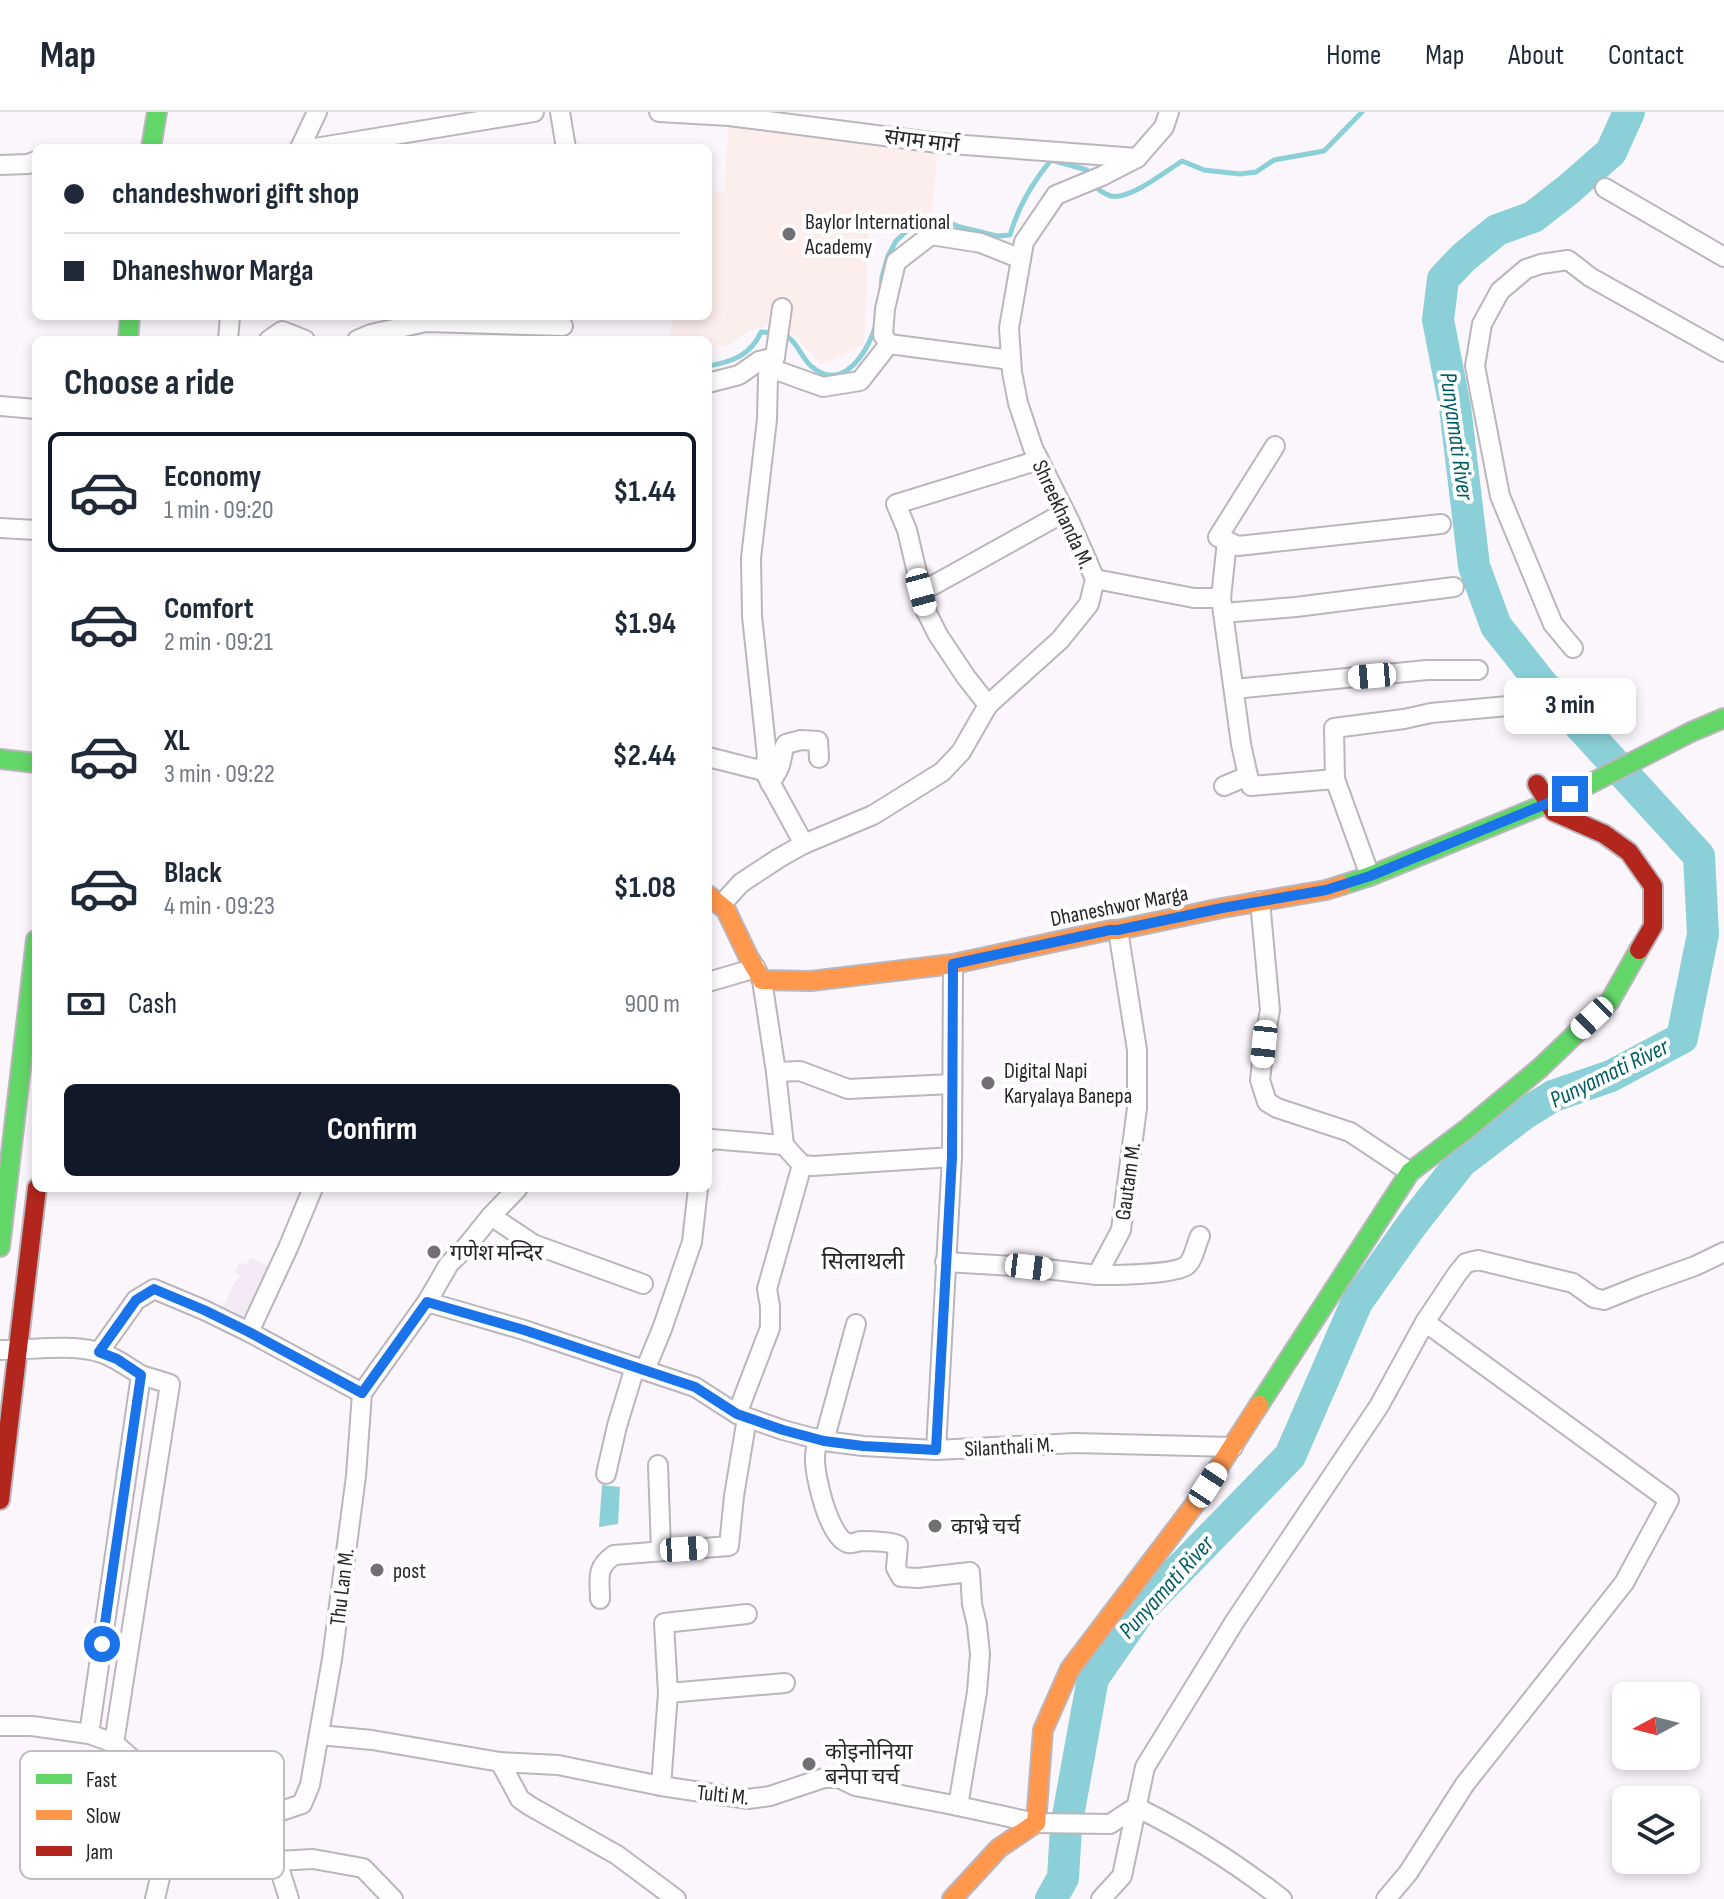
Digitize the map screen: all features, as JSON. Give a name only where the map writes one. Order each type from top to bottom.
[{"type":"main road","points":[[152,144],[157,112]]},
{"type":"main road","name":"Dhaneshwor Marga","points":[[759,974],[811,981],[953,964],[1110,930],[1326,890],[1370,876],[1570,794],[1724,718]]},
{"type":"main road","points":[[0,759],[32,763]]},
{"type":"main road","points":[[952,1899],[999,1848],[1036,1823],[1043,1730],[1070,1669],[1195,1504],[1410,1172],[1540,1068],[1610,1001],[1653,926],[1653,886],[1629,852],[1604,834],[1554,812],[1537,784]]},
{"type":"main road","points":[[715,900],[726,910],[759,974]]},
{"type":"main road","points":[[0,1247],[18,1036],[32,961]]},
{"type":"main road","points":[[0,1500],[9,1350],[36,1192]]},
{"type":"street","points":[[302,144],[317,112]]},
{"type":"street","points":[[339,144],[533,112]]},
{"type":"street","points":[[560,112],[565,144]]},
{"type":"street","name":"संगम मार्ग","points":[[659,112],[761,116],[938,143],[1137,158]]},
{"type":"street","name":"Shreekhanda M.","points":[[715,900],[804,844],[873,815],[942,772],[961,752],[988,705],[1060,640],[1089,604],[1095,579],[1033,448],[1018,403],[1009,328],[1024,242],[1056,195],[1137,158],[1164,127],[1169,112]]},
{"type":"street","points":[[0,165],[32,162]]},
{"type":"street","points":[[1605,188],[1724,257]]},
{"type":"street","points":[[1011,360],[889,344],[883,335],[884,322],[896,262],[931,235],[981,243],[1021,259]]},
{"type":"street","points":[[1573,648],[1553,624],[1500,496],[1475,366],[1482,324],[1500,291],[1526,269],[1568,260],[1590,277],[1724,352]]},
{"type":"street","points":[[782,308],[768,375],[767,419],[751,558],[752,616],[767,777],[804,844]]},
{"type":"street","points":[[366,336],[426,322],[563,327]]},
{"type":"street","points":[[275,336],[282,331],[295,336]]},
{"type":"street","points":[[712,382],[739,375],[759,361],[772,363],[823,387],[860,381],[889,344]]},
{"type":"street","points":[[0,406],[32,409]]},
{"type":"street","points":[[1275,446],[1218,537],[1238,546],[1441,524]]},
{"type":"street","points":[[988,705],[938,635],[926,611],[907,530],[896,504],[1039,460]]},
{"type":"street","points":[[921,592],[1065,512]]},
{"type":"street","points":[[0,528],[32,530]]},
{"type":"street","points":[[1227,541],[1222,605],[1251,786],[1335,779]]},
{"type":"street","points":[[1095,579],[1222,605],[1296,607],[1454,587]]},
{"type":"street","points":[[1234,689],[1427,670],[1478,670]]},
{"type":"street","points":[[1370,876],[1335,779],[1334,728],[1431,713],[1508,706]]},
{"type":"street","points":[[767,777],[781,762],[786,744],[801,740],[818,741],[819,758]]},
{"type":"street","points":[[712,758],[767,777]]},
{"type":"street","points":[[1224,786],[1248,776]]},
{"type":"street","points":[[1260,901],[1270,1010],[1260,1080],[1267,1102],[1350,1132],[1410,1172]]},
{"type":"street","name":"Gautam M.","points":[[1097,1275],[1121,1230],[1137,1108],[1137,1050],[1118,930]]},
{"type":"street","points":[[936,1450],[952,1157],[953,964]]},
{"type":"street","points":[[712,981],[759,974],[776,1072],[784,1145],[802,1165],[952,1157]]},
{"type":"street","points":[[776,1072],[800,1071],[848,1089],[952,1084]]},
{"type":"street","points":[[712,1139],[784,1145]]},
{"type":"street","points":[[600,1599],[600,1570],[604,1562],[614,1555],[729,1546],[742,1416],[770,1328],[767,1289],[802,1165]]},
{"type":"street","points":[[249,1332],[311,1192]]},
{"type":"street","points":[[99,1352],[136,1300],[154,1289],[249,1332],[362,1393],[427,1302],[449,1264],[491,1216],[506,1192]]},
{"type":"street","points":[[606,1474],[617,1426],[640,1369],[662,1329],[692,1242],[698,1192]]},
{"type":"street","points":[[491,1216],[533,1244],[643,1284]]},
{"type":"street","points":[[945,1262],[1097,1275],[1156,1272],[1188,1265],[1200,1236]]},
{"type":"street","points":[[1101,1899],[1122,1876],[1145,1767],[1235,1621],[1379,1406],[1425,1322],[1466,1263],[1478,1260],[1573,1283],[1594,1298],[1604,1300],[1724,1252]]},
{"type":"street","name":"Silanthali M.","points":[[427,1302],[524,1330],[695,1387],[742,1416],[821,1440],[936,1450],[1075,1443],[1233,1447]]},
{"type":"street","points":[[1386,1899],[1408,1873],[1465,1784],[1624,1583],[1669,1500],[1425,1322]]},
{"type":"street","points":[[856,1324],[815,1458],[818,1483],[827,1516],[844,1541],[849,1544],[860,1541],[898,1545],[896,1568],[901,1577],[970,1572],[980,1654],[977,1692],[958,1806]]},
{"type":"street","points":[[9,1350],[56,1348],[99,1352],[117,1359],[141,1375],[170,1384],[114,1743]]},
{"type":"street","points":[[89,1734],[141,1375]]},
{"type":"street","name":"Thu Lan M.","points":[[284,1810],[302,1804],[310,1785],[332,1659],[356,1476],[362,1393]]},
{"type":"street","points":[[658,1465],[661,1550]]},
{"type":"street","points":[[661,1786],[668,1693],[664,1623],[747,1614]]},
{"type":"street","points":[[668,1693],[785,1683]]},
{"type":"street","name":"Thu Lan M.","points":[[0,1726],[32,1726],[89,1734],[114,1743],[123,1751]]},
{"type":"street","name":"Tulti M.","points":[[319,1735],[372,1740],[500,1762],[558,1765],[661,1786],[748,1799],[770,1796],[824,1778],[839,1778],[855,1786],[1036,1823],[1110,1824],[1136,1807]]},
{"type":"street","points":[[500,1762],[520,1799],[617,1855],[676,1899]]},
{"type":"street","points":[[1136,1807],[1169,1824],[1282,1899]]},
{"type":"street","points":[[284,1861],[313,1859],[363,1868],[393,1899]]},
{"type":"street","points":[[155,1899],[160,1879]]},
{"type":"street","points":[[283,1879],[289,1899]]},
{"type":"shaded area","name":"Baylor International Academy","points":[[729,116],[938,143],[932,212],[874,225],[865,243],[864,345],[821,364],[794,335],[771,322],[763,328],[750,330],[729,345],[712,347],[712,336],[670,336],[673,320],[712,320],[712,190],[724,192]]},
{"type":"shaded area","points":[[250,1257],[273,1268],[247,1324],[221,1312],[240,1276],[235,1272],[239,1262],[246,1265]]},
{"type":"water","points":[[602,1485],[620,1487],[618,1524],[599,1527]]},
{"type":"waterway","points":[[1099,190],[1111,196],[1128,194],[1182,161],[1204,170],[1240,174],[1256,172],[1274,160],[1324,151],[1362,112]]},
{"type":"waterway","name":"Punyamati River","points":[[1051,1899],[1063,1878],[1066,1827],[1093,1678],[1141,1609],[1290,1456],[1357,1302],[1413,1223],[1461,1162],[1524,1114],[1553,1096],[1611,1076],[1682,1038],[1703,934],[1699,856],[1542,684],[1496,626],[1474,566],[1455,407],[1438,320],[1443,279],[1497,230],[1533,217],[1611,152],[1629,112]]},
{"type":"waterway","points":[[881,292],[888,256],[896,241],[914,224],[942,220],[997,236],[1010,235],[1026,196],[1051,160],[1087,170]]},
{"type":"waterway","points":[[783,334],[792,340],[811,366],[833,375],[843,372],[860,357],[876,325]]},
{"type":"waterway","points":[[712,365],[746,352],[761,332],[773,333]]},
{"type":"traffic: fast","points":[[152,144],[157,112]]},
{"type":"traffic: fast","points":[[128,336],[130,320]]},
{"type":"traffic: fast","points":[[1342,885],[1570,794],[1724,718]]},
{"type":"traffic: fast","points":[[0,759],[32,763]]},
{"type":"traffic: fast","points":[[1259,1405],[1410,1172],[1540,1068],[1610,1001],[1639,950]]},
{"type":"traffic: fast","points":[[0,1247],[32,974]]},
{"type":"traffic: slow","points":[[712,898],[726,910],[762,980],[811,981],[953,964],[1342,885]]},
{"type":"traffic: slow","points":[[952,1899],[999,1848],[1036,1823],[1043,1730],[1070,1669],[1195,1504],[1259,1405]]},
{"type":"traffic: jam","points":[[1537,784],[1554,812],[1604,834],[1629,852],[1653,886],[1653,926],[1639,950]]},
{"type":"traffic: jam","points":[[0,1500],[37,1192]]},
{"type":"place","name":"Baylor International Academy","points":[[789,234]]},
{"type":"place","name":"Digital Napi Karyalaya Banepa","points":[[988,1083]]},
{"type":"place","name":"गणेश मन्दिर","points":[[434,1252]]},
{"type":"place","name":"काभ्रे चर्च","points":[[935,1526]]},
{"type":"place","name":"post","points":[[377,1570]]},
{"type":"place","name":"कोइनोनिया बनेपा चर्च","points":[[809,1764]]},
{"type":"district","name":"सिलाथली","points":[[863,1261]]},
{"type":"route","points":[[102,1644],[141,1375],[117,1359],[99,1352],[136,1300],[154,1289],[249,1332],[362,1393],[427,1302],[524,1330],[695,1387],[737,1414],[783,1430],[824,1441],[936,1450],[952,1157],[953,964],[1110,930],[1326,890],[1370,876],[1570,794]]}]
